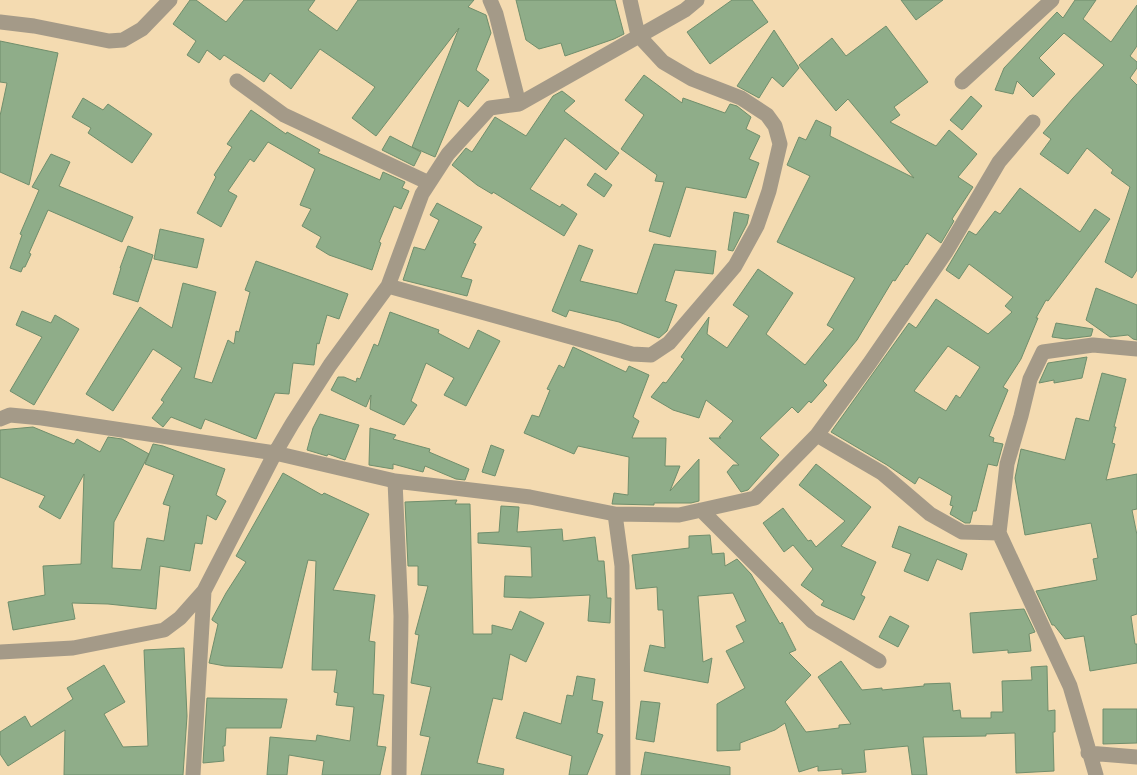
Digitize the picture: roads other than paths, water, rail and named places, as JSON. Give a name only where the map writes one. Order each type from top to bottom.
[{"type":"street","points":[[0,22],[34,26],[109,41],[123,40],[142,29],[170,0]]},
{"type":"street","points":[[490,0],[496,14],[519,104]]},
{"type":"street","points":[[388,286],[632,354],[651,355],[669,343],[735,266],[757,226],[769,191],[780,144],[775,126],[767,115],[741,98],[692,79],[663,62],[638,35],[630,0]]},
{"type":"street","points":[[0,652],[73,648],[164,630],[180,618],[204,591],[276,453],[330,366],[388,286],[422,194],[448,154],[490,108],[519,104],[685,10],[697,0]]},
{"type":"street","points":[[962,82],[1052,0]]},
{"type":"street","points":[[237,81],[284,115],[429,183]]},
{"type":"street","points":[[0,419],[10,415],[42,418],[276,453],[395,481],[530,497],[615,514],[678,515],[755,498],[817,435],[869,364],[946,252],[999,162],[1033,122]]},
{"type":"street","points":[[1096,775],[1088,753],[1070,686],[999,533],[1007,464],[1022,416],[1030,379],[1044,352],[1093,345],[1137,349]]},
{"type":"street","points":[[817,435],[882,473],[930,514],[962,532],[999,533]]},
{"type":"street","points":[[395,481],[401,616],[399,775]]},
{"type":"street","points":[[701,510],[812,621],[879,661]]},
{"type":"street","points":[[615,514],[622,566],[623,775]]},
{"type":"street","points":[[193,775],[204,591]]},
{"type":"street","points":[[1088,753],[1137,757]]}]
